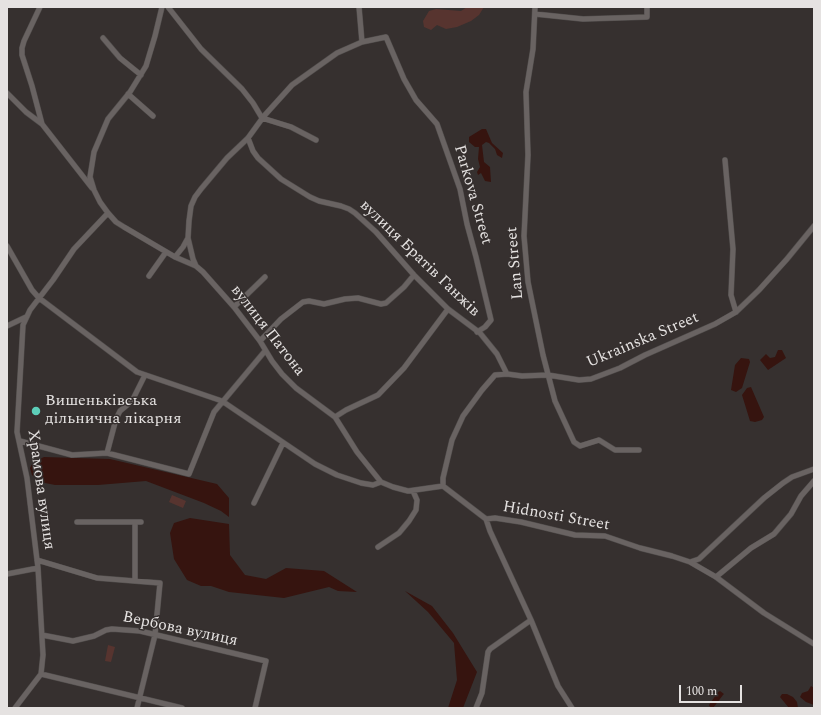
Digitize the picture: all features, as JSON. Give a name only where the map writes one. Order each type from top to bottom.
[{"type":"street","points":[[40,7],[24,41],[22,55],[42,124]]},
{"type":"street","points":[[94,190],[90,177],[94,152],[108,119],[141,75],[152,49],[162,7]]},
{"type":"street","points":[[168,7],[201,49],[246,94],[262,118],[291,127],[316,140]]},
{"type":"street","points":[[175,257],[188,238],[190,214],[195,197],[209,178],[248,138],[262,118],[292,85],[337,53],[362,42],[359,7]]},
{"type":"street","name":"Lan Street","points":[[535,7],[533,49],[526,92],[528,155],[524,236],[528,282],[548,375],[555,401],[574,442],[580,446],[599,440],[615,450],[639,450]]},
{"type":"street","points":[[535,14],[583,19],[647,17],[647,7]]},
{"type":"street","name":"Parkova Street","points":[[362,42],[386,36],[404,79],[413,95],[437,124],[460,189],[466,224],[476,257],[491,320],[485,327],[477,332]]},
{"type":"street","points":[[103,38],[120,58],[141,75]]},
{"type":"street","points":[[7,93],[26,112],[42,124],[94,190],[108,213]]},
{"type":"street","points":[[128,94],[154,116]]},
{"type":"street","name":"вулиця Братів Ганжів","points":[[248,138],[253,151],[258,158],[281,179],[310,197],[319,201],[341,206],[356,213],[376,232],[414,275],[448,309],[477,332],[497,354],[507,374]]},
{"type":"street","points":[[725,160],[733,249],[730,295],[736,312]]},
{"type":"street","name":"вулиця Патона","points":[[108,213],[124,228],[175,257],[196,266]]},
{"type":"street","name":"Храмова вулиця","points":[[41,674],[43,655],[38,568],[27,478],[17,432],[22,335],[26,317],[39,298],[74,249],[108,213]]},
{"type":"street","name":"Ukrainska Street","points":[[443,486],[443,478],[452,440],[463,416],[495,375],[548,375],[579,380],[591,378],[620,368],[645,355],[715,324],[736,312],[759,290],[814,226]]},
{"type":"street","name":"вулиця Патона","points":[[188,238],[196,266],[234,307],[260,341],[265,351],[282,374],[296,388],[335,418],[357,452],[381,482]]},
{"type":"street","points":[[7,246],[32,290],[39,298],[137,372],[222,401],[315,464],[337,475],[361,483],[373,485],[381,482],[400,490],[413,491],[443,486],[486,519],[490,531],[531,620],[558,686],[572,708]]},
{"type":"street","points":[[148,276],[166,252]]},
{"type":"street","points":[[260,341],[281,319],[303,302],[309,300],[324,304],[345,299],[358,298],[382,304],[386,303],[404,287],[414,275]]},
{"type":"street","points":[[234,307],[265,277]]},
{"type":"street","points":[[335,418],[346,410],[378,395],[404,368],[448,309]]},
{"type":"street","points":[[7,326],[26,317]]},
{"type":"street","points":[[20,441],[72,455],[108,453],[189,474],[214,412],[265,351]]},
{"type":"street","points":[[108,453],[116,419],[120,411],[132,401],[145,375]]},
{"type":"street","points":[[254,503],[283,443]]},
{"type":"street","points":[[690,562],[699,559],[764,498],[783,483],[792,477],[814,469]]},
{"type":"street","points":[[716,577],[751,548],[774,534],[791,514],[801,496],[814,481]]},
{"type":"street","points":[[378,547],[399,533],[416,510],[417,500],[413,491]]},
{"type":"street","name":"Hidnosti Street","points":[[486,519],[495,518],[521,522],[575,535],[605,536],[640,548],[690,562],[716,577],[764,613],[814,644]]},
{"type":"street","points":[[77,522],[141,522]]},
{"type":"street","points":[[135,522],[135,581]]},
{"type":"street","points":[[37,560],[97,578],[160,583],[155,635],[137,708]]},
{"type":"street","points":[[7,574],[38,568]]},
{"type":"street","points":[[476,708],[482,693],[488,652],[531,620]]},
{"type":"street","name":"Вербова вулиця","points":[[42,635],[73,640],[94,636],[106,630],[112,629],[140,631],[266,661],[255,708]]},
{"type":"street","points":[[15,708],[41,674],[182,708]]},
{"type":"shaded area","points":[[467,7],[484,7],[479,15],[471,21],[457,27],[446,29],[437,25],[431,30],[424,27],[423,21],[429,11],[436,9],[461,11]]},
{"type":"shaded area","points":[[482,129],[486,129],[492,143],[503,153],[502,158],[497,155],[495,149],[489,143],[486,142],[482,145],[484,162],[490,167],[491,182],[485,181],[481,173],[478,175],[477,172],[480,167],[478,159],[479,147],[475,147],[469,142],[469,137]]},
{"type":"shaded area","points":[[778,350],[782,350],[786,358],[768,370],[760,360],[766,354],[770,358],[775,357]]},
{"type":"shaded area","points":[[741,358],[749,359],[750,362],[742,388],[736,392],[731,390],[735,365]]},
{"type":"shaded area","points":[[751,387],[764,417],[762,420],[755,422],[750,421],[742,395],[747,388]]},
{"type":"shaded area","points":[[44,457],[110,459],[217,484],[229,498],[229,517],[221,511],[204,503],[146,481],[98,485],[55,485],[40,482],[32,475],[30,468],[33,462]]},
{"type":"shaded area","points":[[172,495],[186,501],[183,508],[169,502]]},
{"type":"shaded area","points":[[190,518],[229,524],[230,555],[245,575],[266,579],[286,568],[324,571],[357,592],[338,591],[329,587],[284,598],[229,592],[211,586],[201,586],[187,580],[174,559],[170,533],[174,523]]},
{"type":"shaded area","points":[[405,591],[432,606],[453,633],[477,672],[463,708],[448,708],[457,680],[454,643],[428,612]]},
{"type":"shaded area","points":[[108,645],[115,647],[111,662],[105,661]]},
{"type":"shaded area","points":[[811,686],[814,688],[814,705],[806,702],[800,697],[802,693],[808,691]]},
{"type":"shaded area","points":[[720,691],[724,694],[713,708],[710,707],[709,705]]},
{"type":"shaded area","points":[[782,694],[787,694],[793,697],[797,702],[798,708],[789,708],[780,697]]},
{"type":"place","name":"Вишеньківська дільнична лікарня","points":[[36,411]]}]
